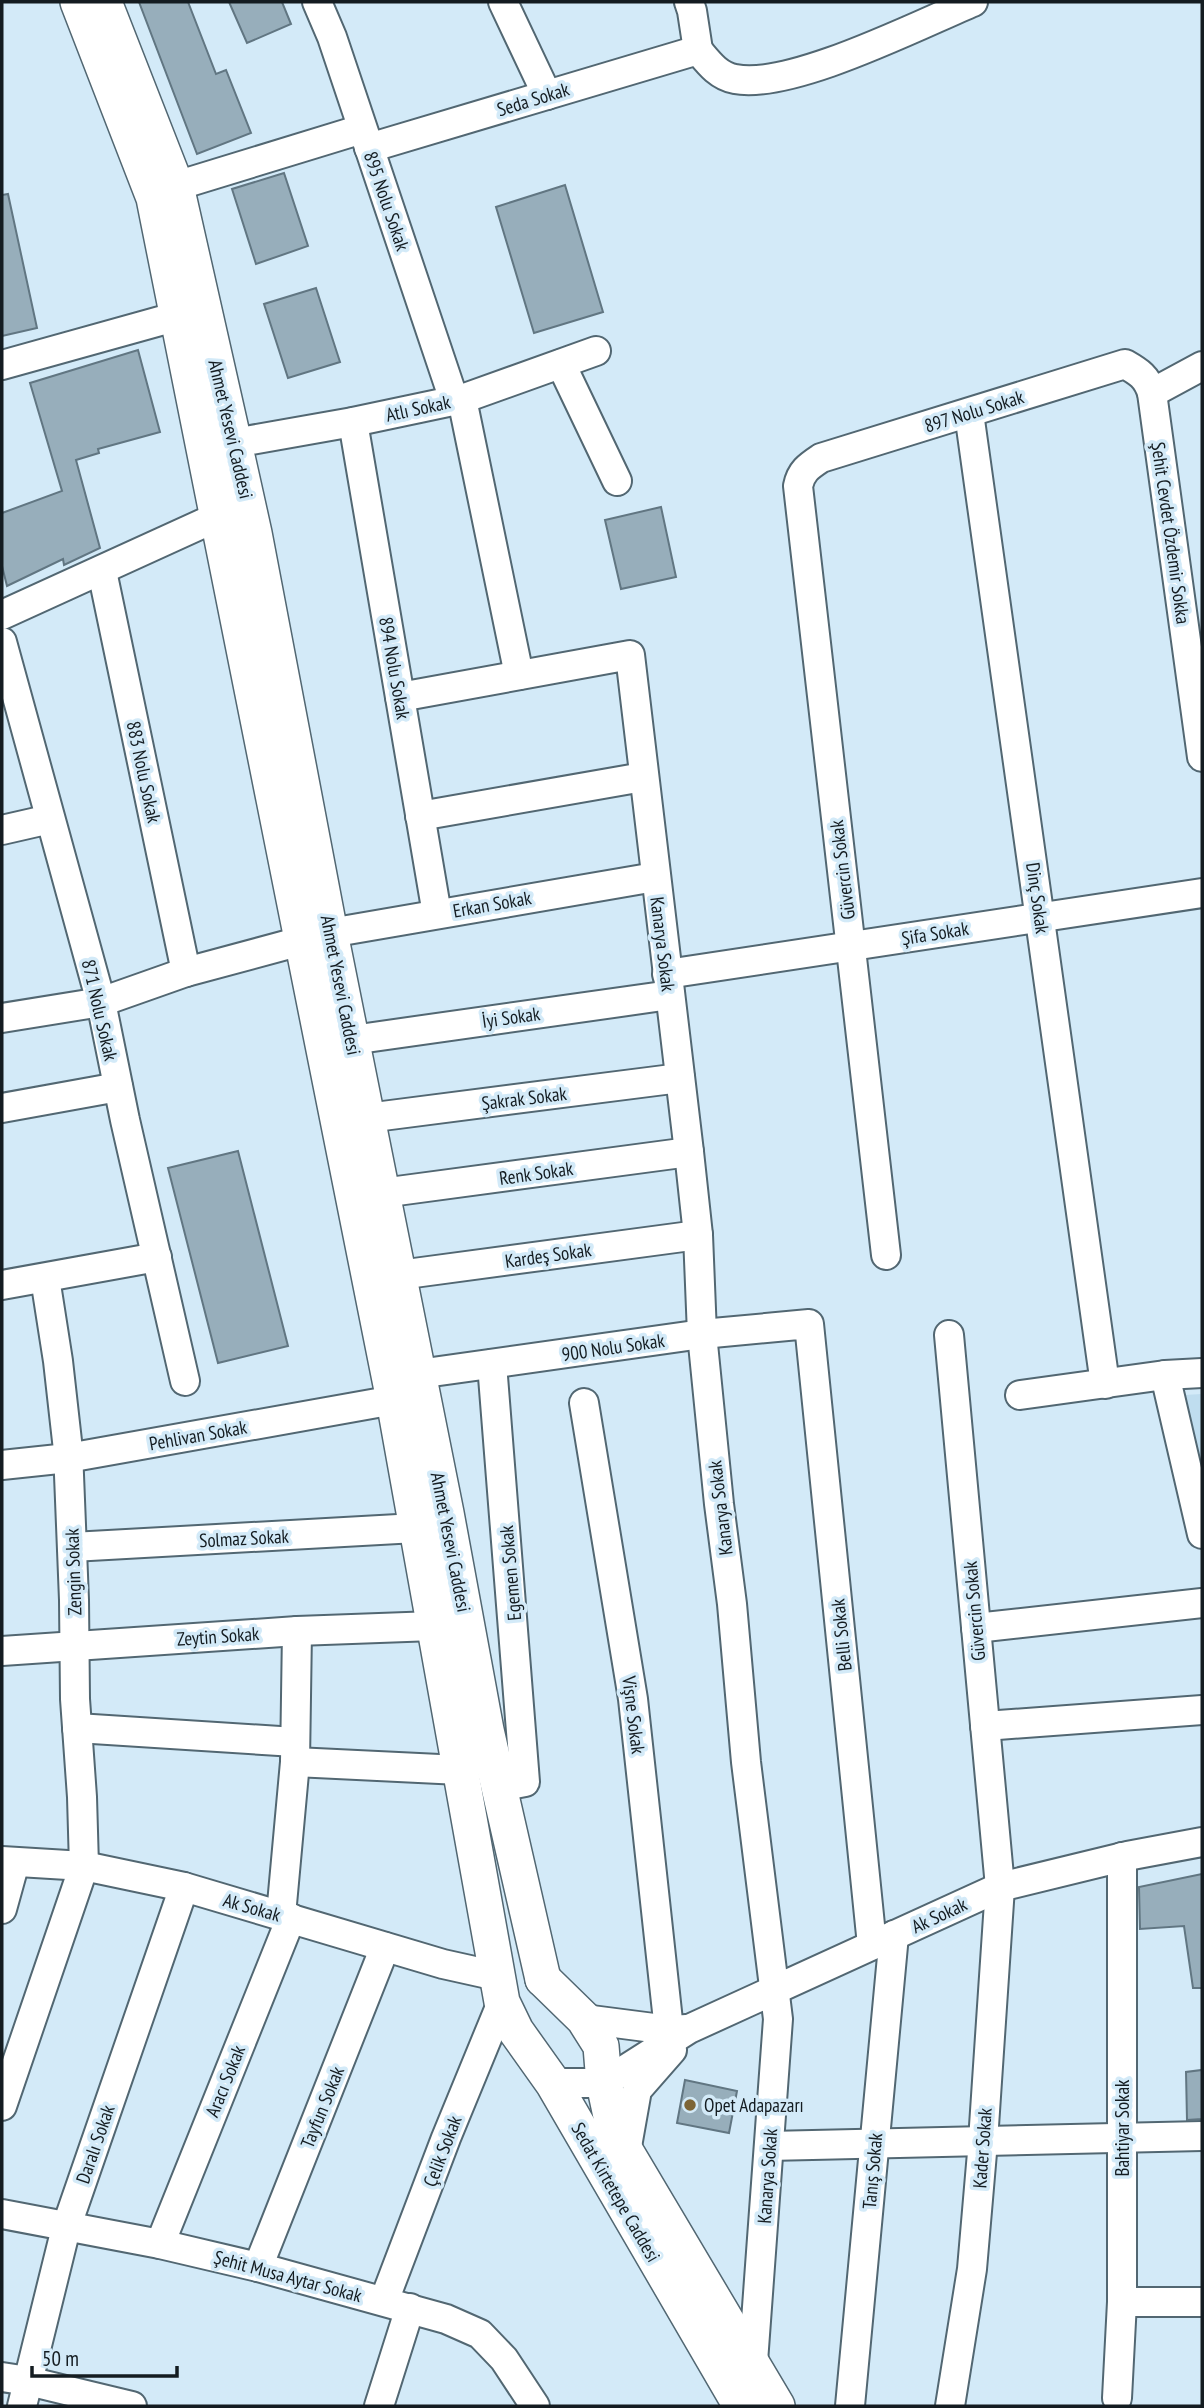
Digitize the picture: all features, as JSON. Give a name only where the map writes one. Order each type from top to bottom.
[{"type":"main road","name":"Ahmet Yesevi Caddesi","points":[[78,2],[153,198],[217,517],[316,937],[352,1040],[486,1730],[512,1785],[543,1979]]},
{"type":"main road","name":"Ahmet Yesevi Caddesi","points":[[104,2],[176,186],[254,533],[316,937],[394,1400],[500,1989]]},
{"type":"main road","points":[[500,1989],[543,1979]]},
{"type":"main road","name":"Sedat Kirtetepe Caddesi","points":[[543,1979],[584,2019],[601,2046],[604,2083],[611,2116],[626,2152],[777,2406]]},
{"type":"main road","name":"Sedat Kirtetepe Caddesi","points":[[500,1989],[516,2031],[553,2083],[741,2406]]},
{"type":"street","name":"895 Nolu Sokak","points":[[317,2],[332,37],[458,400],[520,675]]},
{"type":"street","points":[[503,2],[547,95]]},
{"type":"street","points":[[689,2],[698,50],[709,64],[723,75],[755,81],[819,66],[973,2]]},
{"type":"street","name":"Seda Sokak","points":[[176,186],[547,95],[698,50]]},
{"type":"street","points":[[2,365],[178,316]]},
{"type":"street","name":"Atlı Sokak","points":[[234,443],[458,400],[596,351]]},
{"type":"street","points":[[561,364],[617,481]]},
{"type":"street","name":"897 Nolu Sokak","points":[[798,486],[800,475],[821,458],[1125,364],[1139,372],[1148,382],[1152,393]]},
{"type":"street","points":[[1152,393],[1202,366]]},
{"type":"street","name":"Şehit Cevdet Özdemir Sokka","points":[[1152,393],[1196,668],[1202,757]]},
{"type":"street","name":"Dinç Sokak","points":[[969,412],[1105,1384]]},
{"type":"street","name":"894 Nolu Sokak","points":[[354,422],[437,914]]},
{"type":"street","name":"Güvercin Sokak","points":[[798,486],[886,1255]]},
{"type":"street","points":[[2,615],[217,517]]},
{"type":"street","name":"883 Nolu Sokak","points":[[102,571],[186,972]]},
{"type":"street","name":"871 Nolu Sokak","points":[[2,642],[13,732],[50,819],[101,1002],[185,1381]]},
{"type":"street","name":"Kanarya Sokak","points":[[520,675],[629,655],[689,1152],[698,1235],[702,1335],[719,1504],[732,1604],[746,1762],[776,1990],[778,2019],[752,2362]]},
{"type":"street","points":[[400,697],[520,675]]},
{"type":"street","points":[[421,816],[643,778]]},
{"type":"street","points":[[2,831],[50,819]]},
{"type":"street","name":"Erkan Sokak","points":[[2,1018],[101,1002],[186,972],[316,937],[655,877]]},
{"type":"street","name":"Şifa Sokak","points":[[669,984],[851,946],[1202,893]]},
{"type":"street","name":"İyi Sokak","points":[[352,1040],[669,984]]},
{"type":"street","name":"Şakrak Sokak","points":[[367,1118],[680,1078]]},
{"type":"street","points":[[2,1108],[118,1087]]},
{"type":"street","name":"Renk Sokak","points":[[382,1194],[689,1152]]},
{"type":"street","name":"Kardeş Sokak","points":[[398,1275],[698,1235]]},
{"type":"street","points":[[2,1285],[157,1257]]},
{"type":"street","name":"Zengin Sokak","points":[[2,2106],[83,1867],[68,1458],[58,1361],[45,1278]]},
{"type":"street","name":"900 Nolu Sokak","points":[[418,1374],[702,1335],[809,1324]]},
{"type":"street","name":"Belli Sokak","points":[[809,1324],[883,1940]]},
{"type":"street","name":"Güvercin Sokak","points":[[948,1335],[1000,1887]]},
{"type":"street","name":"Egemen Sokak","points":[[492,1364],[514,1622],[512,1785]]},
{"type":"street","points":[[1020,1395],[1165,1375],[1202,1373]]},
{"type":"street","points":[[1165,1375],[1202,1534]]},
{"type":"street","name":"Pehlivan Sokak","points":[[2,1465],[68,1458],[394,1400]]},
{"type":"street","name":"Vişne Sokak","points":[[584,1403],[633,1699],[679,2030]]},
{"type":"street","name":"Solmaz Sokak","points":[[72,1547],[416,1528]]},
{"type":"street","points":[[976,1628],[1202,1603]]},
{"type":"street","points":[[468,1633],[514,1622]]},
{"type":"street","name":"Zeytin Sokak","points":[[2,1651],[298,1631],[434,1626]]},
{"type":"street","name":"Aracı Sokak","points":[[160,2244],[286,1916],[298,1631]]},
{"type":"street","points":[[985,1726],[1202,1710]]},
{"type":"street","points":[[77,1728],[460,1770]]},
{"type":"street","name":"Ak Sokak","points":[[604,2083],[679,2030],[776,1990],[1000,1887],[1122,1857],[1202,1842]]},
{"type":"street","name":"Bahtiyar Sokak","points":[[1116,2398],[1122,2302],[1122,1857]]},
{"type":"street","points":[[2,1909],[8,1862]]},
{"type":"street","name":"Ak Sokak","points":[[8,1862],[83,1867],[184,1887],[443,1964],[500,1989]]},
{"type":"street","name":"Daralı Sokak","points":[[17,2388],[66,2228],[184,1887]]},
{"type":"street","name":"Kader Sokak","points":[[950,2406],[972,2269],[1000,1887]]},
{"type":"street","name":"Tanış Sokak","points":[[850,2406],[875,2143],[883,1940]]},
{"type":"street","name":"Tayfun Sokak","points":[[258,2267],[385,1947]]},
{"type":"street","name":"Çelik Sokak","points":[[379,2406],[397,2305],[446,2138],[500,1989]]},
{"type":"street","points":[[584,2019],[679,2030],[637,2090],[626,2152]]},
{"type":"street","points":[[553,2083],[604,2083]]},
{"type":"street","points":[[769,2146],[1202,2136]]},
{"type":"street","name":"Şehit Musa Aytar Sokak","points":[[2,2214],[160,2244],[258,2267],[446,2319],[480,2334],[504,2359],[535,2406]]},
{"type":"street","points":[[1122,2302],[1202,2302]]},
{"type":"street","points":[[17,2388],[132,2406]]},
{"type":"shaded area","points":[[1202,1394],[1202,1488],[1184,1395]]},
{"type":"building","points":[[139,2],[188,2],[216,74],[226,70],[251,133],[197,154]]},
{"type":"building","points":[[229,2],[282,2],[291,24],[247,43]]},
{"type":"building","points":[[284,173],[308,246],[256,264],[232,189]]},
{"type":"building","points":[[565,185],[603,312],[534,333],[496,207]]},
{"type":"building","points":[[8,194],[37,328],[2,336],[2,195]]},
{"type":"building","points":[[316,288],[340,362],[288,378],[264,304]]},
{"type":"building","points":[[138,350],[160,432],[98,449],[99,453],[76,460],[100,548],[64,565],[63,559],[7,586],[2,566],[2,513],[62,491],[30,383]]},
{"type":"building","points":[[661,507],[676,577],[621,589],[605,520]]},
{"type":"building","points":[[238,1151],[288,1346],[218,1363],[168,1168]]},
{"type":"building","points":[[1202,1874],[1202,1988],[1193,1988],[1184,1926],[1140,1929],[1139,1887]]},
{"type":"building","points":[[1202,2070],[1202,2119],[1187,2120],[1186,2072]]},
{"type":"building","points":[[685,2080],[737,2091],[729,2133],[677,2123]]},
{"type":"place","name":"Opet Adapazarı","points":[[690,2105]]}]
